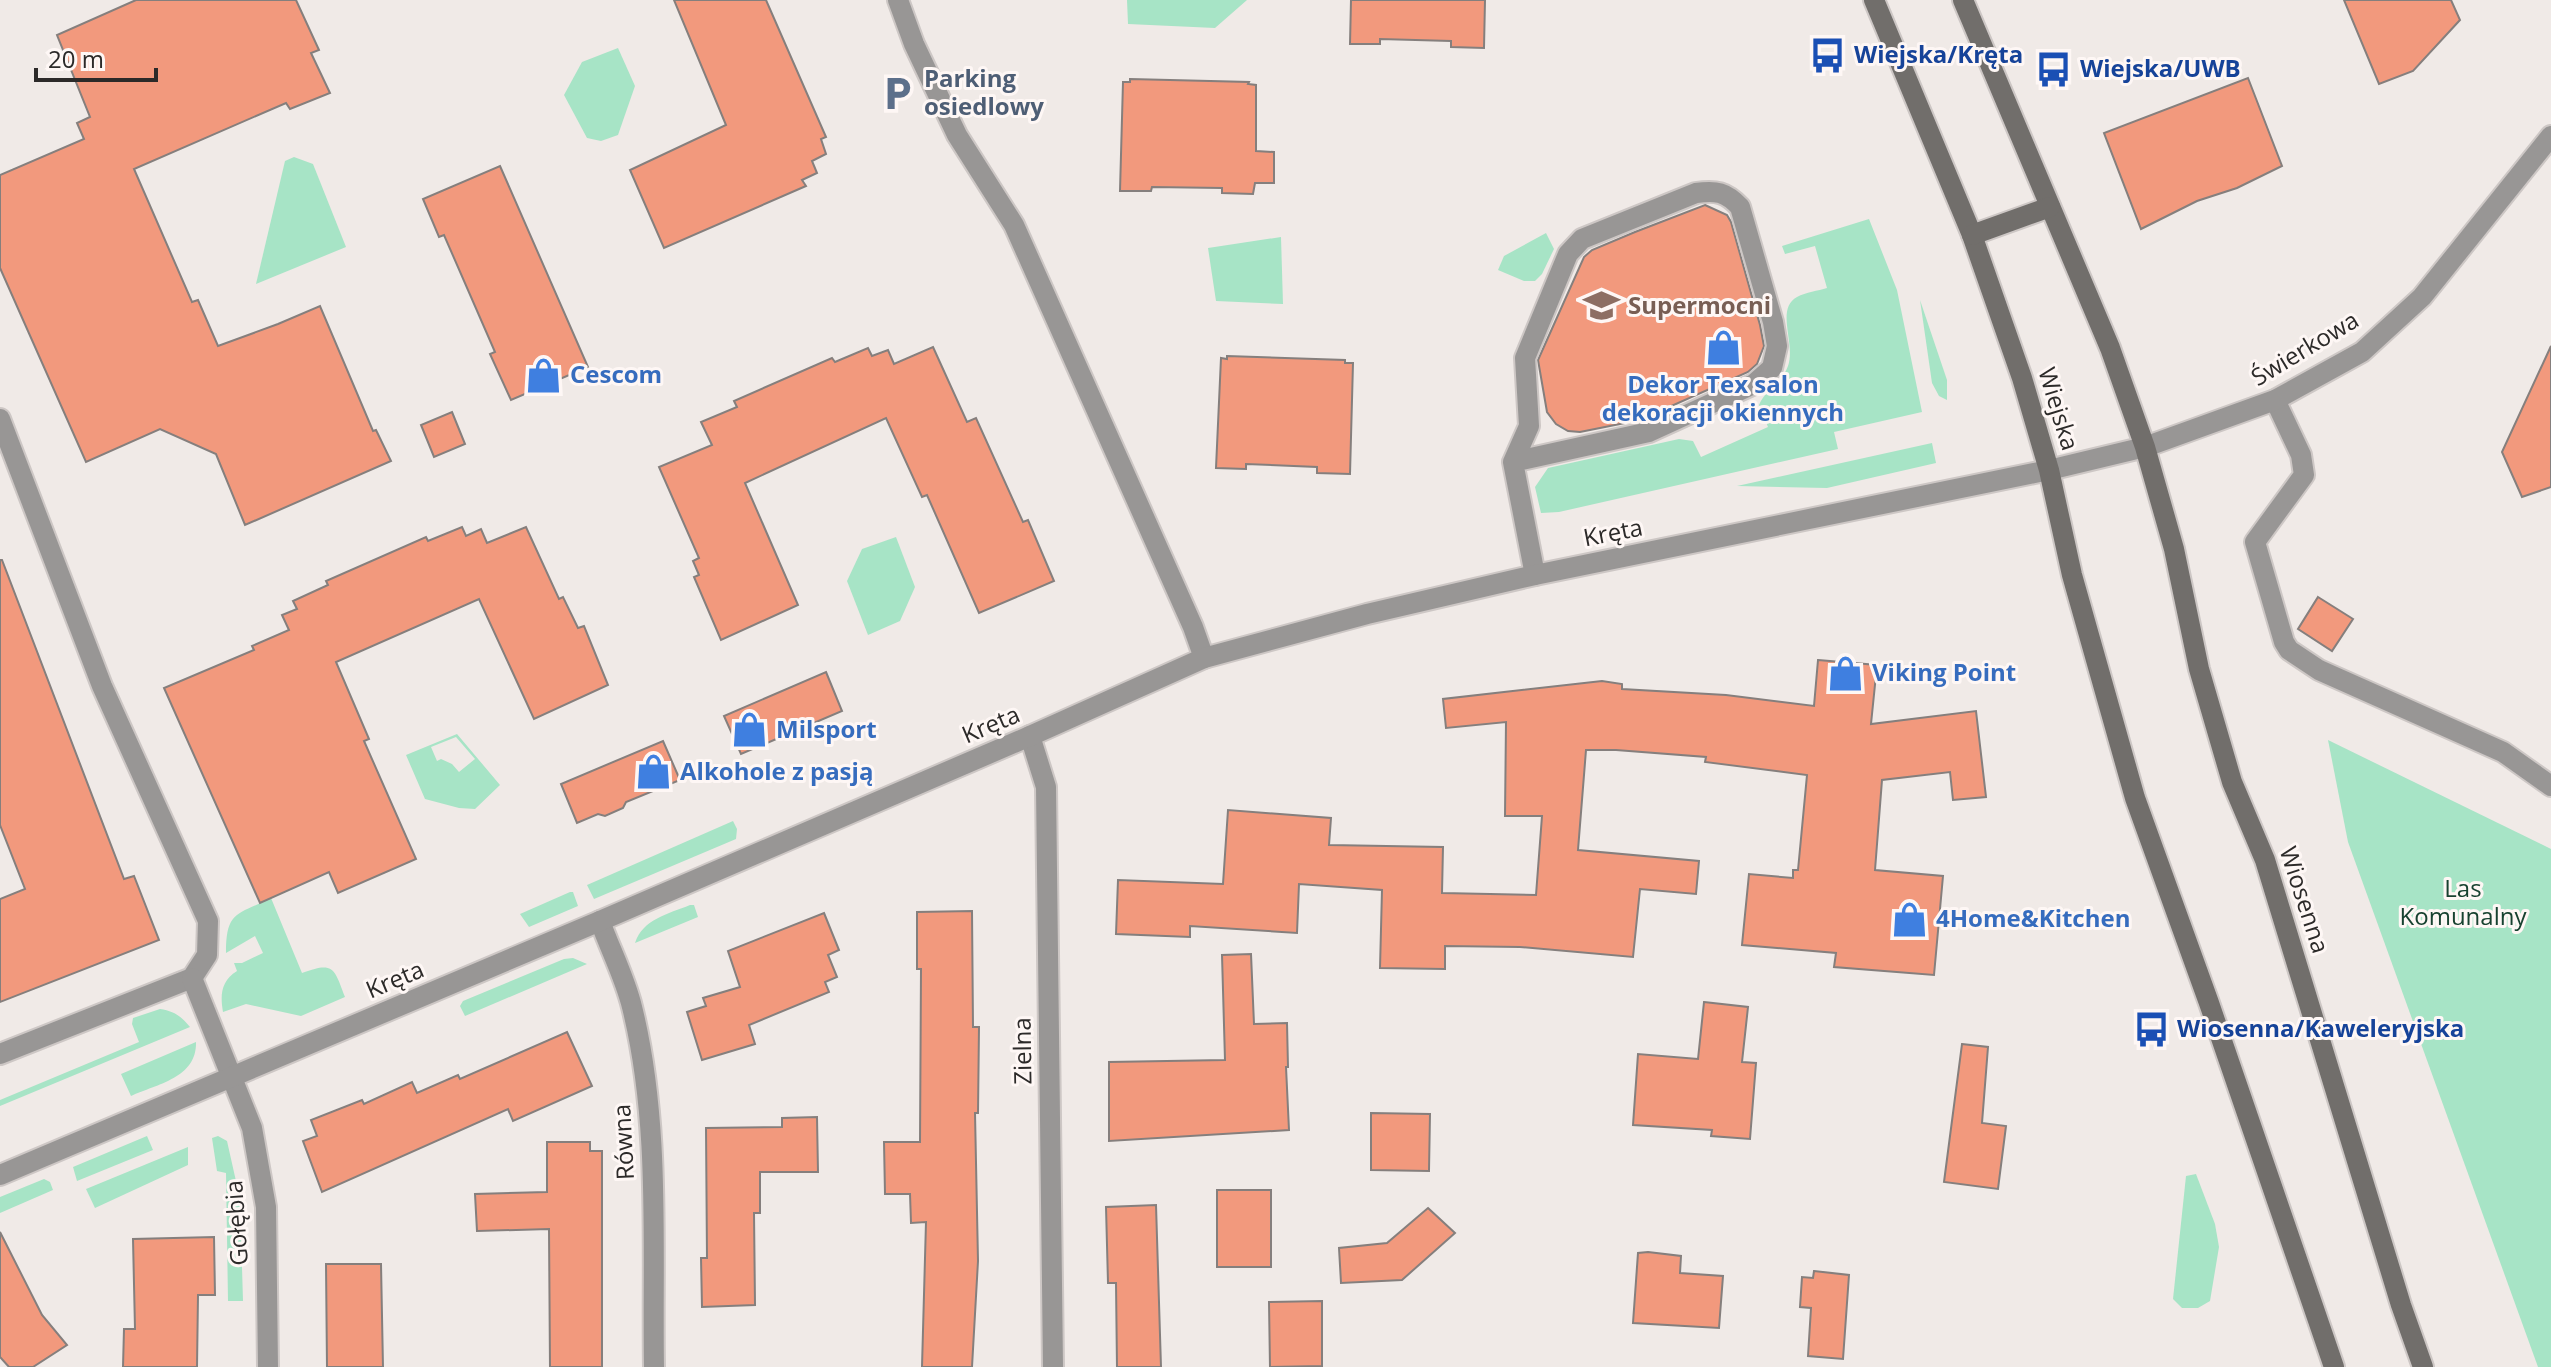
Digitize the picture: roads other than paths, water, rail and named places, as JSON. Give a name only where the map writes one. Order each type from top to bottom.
[{"type":"main road","name":"Wiejska","points":[[1874,0],[1972,235],[2022,378],[2049,470]]},
{"type":"main road","points":[[1963,0],[2110,348],[2145,447]]},
{"type":"main road","points":[[1972,235],[2050,207]]},
{"type":"main road","name":"Wiosenna","points":[[2145,447],[2174,549],[2199,669],[2232,782],[2265,860],[2401,1305],[2423,1367]]},
{"type":"main road","points":[[2049,470],[2072,575],[2135,798],[2209,1003],[2332,1366]]},
{"type":"street","points":[[898,0],[914,44],[957,135],[1014,225],[1204,658]]},
{"type":"street","name":"Świerkowa","points":[[2145,447],[2275,400],[2362,352],[2422,297],[2551,136]]},
{"type":"street","points":[[1513,462],[1649,432],[1754,384],[1772,368],[1777,346],[1773,322],[1740,207],[1729,195],[1714,190],[1696,193],[1582,239],[1568,254],[1525,358],[1529,426],[1513,462],[1535,575]]},
{"type":"street","points":[[2275,400],[2301,455],[2304,475],[2255,542],[2289,650],[2319,670],[2503,752],[2551,786]]},
{"type":"street","points":[[0,419],[102,686],[208,921],[207,955],[192,978],[0,1054]]},
{"type":"street","name":"Wiejska","points":[[2049,470],[2145,447]]},
{"type":"street","name":"Kręta","points":[[0,1175],[600,921],[1204,658],[1352,618],[1535,575],[2049,470]]},
{"type":"street","name":"Zielna","points":[[1030,736],[1046,787],[1053,1367]]},
{"type":"street","name":"Równa","points":[[600,921],[631,1005],[646,1078],[651,1142],[654,1367]]},
{"type":"street","name":"Gołębia","points":[[192,978],[252,1128],[266,1207],[268,1367]]},
{"type":"place","name":"Wiejska/Kręta","points":[[1828,55]]},
{"type":"place","name":"Wiejska/UWB","points":[[2054,69]]},
{"type":"place","name":"Parking osiedlowy","points":[[898,93]]},
{"type":"place","name":"Supermocni","points":[[1602,306]]},
{"type":"place","name":"Dekor Tex salon dekoracji okiennych","points":[[1723,348]]},
{"type":"place","name":"Cescom","points":[[544,375]]},
{"type":"place","name":"Viking Point","points":[[1846,673]]},
{"type":"place","name":"Milsport","points":[[750,730]]},
{"type":"place","name":"Alkohole z pasją","points":[[654,772]]},
{"type":"place","name":"4Home&Kitchen","points":[[1910,919]]},
{"type":"place","name":"Wiosenna/Kaweleryjska","points":[[2151,1029]]},
{"type":"park label","name":"Las Komunalny","points":[[2463,903]]}]
